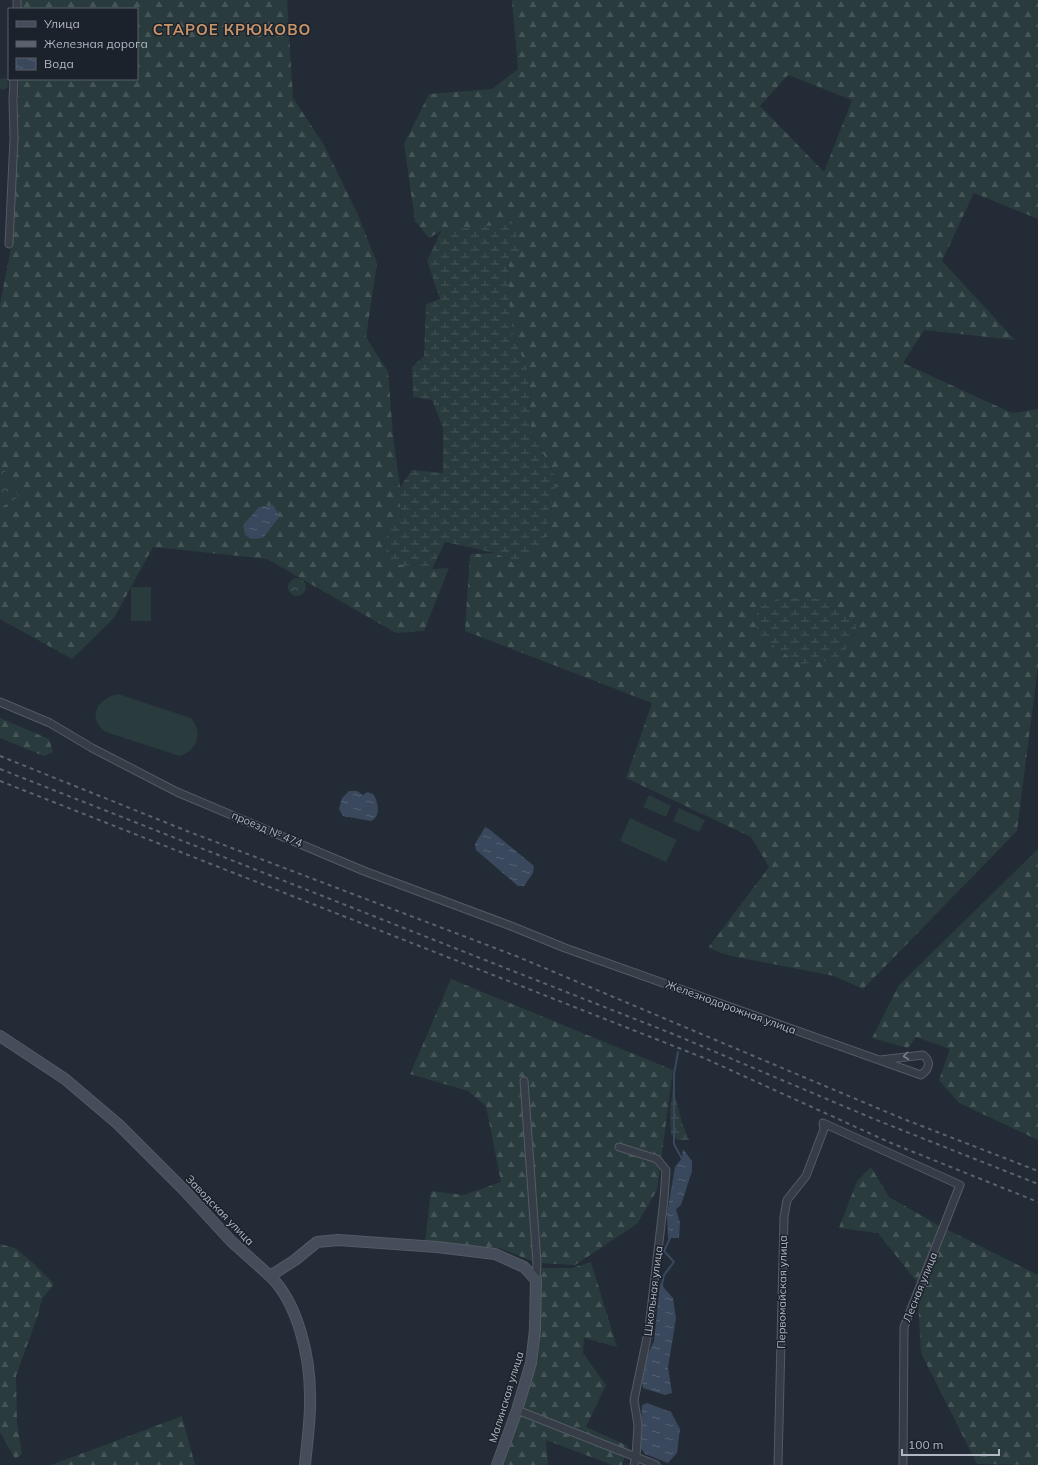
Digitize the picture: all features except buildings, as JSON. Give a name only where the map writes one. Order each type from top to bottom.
[{"type":"street","points":[[9,244],[14,138],[14,80]]},
{"type":"street","name":"проезд № 474","points":[[0,702],[50,723],[92,748],[177,792],[364,871],[542,938]]},
{"type":"street","name":"Железнодорожная улица","points":[[542,938],[921,1075],[927,1070],[929,1064],[926,1057],[923,1055],[880,1060]]},
{"type":"street","name":"Заводская улица","points":[[0,1036],[65,1079],[118,1124],[184,1190],[231,1241],[278,1284],[298,1323],[309,1368],[310,1396],[305,1465]]},
{"type":"street","points":[[524,1082],[537,1263],[536,1280]]},
{"type":"street","name":"Первомайская улица","points":[[778,1465],[784,1217],[787,1200],[806,1176],[824,1129],[823,1123],[960,1185]]},
{"type":"street","name":"Школьная улица","points":[[619,1147],[657,1159],[666,1170],[649,1328],[634,1400],[638,1425],[634,1465]]},
{"type":"street","name":"Лесная улица","points":[[903,1465],[904,1327],[960,1185]]},
{"type":"street","points":[[270,1276],[295,1260],[317,1242],[338,1240],[438,1247],[495,1254],[524,1267],[536,1280]]},
{"type":"street","name":"Малинская улица","points":[[497,1465],[517,1410],[531,1363],[535,1330],[536,1280]]},
{"type":"street","points":[[517,1410],[656,1465]]},
{"type":"green space","points":[[19,0],[287,0],[293,98],[324,145],[358,215],[377,263],[366,337],[388,372],[393,435],[400,487],[401,522],[432,569],[449,568],[424,631],[396,633],[267,559],[153,547],[114,618],[72,659],[0,619],[0,304],[13,238],[19,80],[138,80],[138,8],[19,8]]},
{"type":"green space","points":[[512,0],[1038,0],[1038,219],[974,193],[942,261],[1015,340],[924,330],[903,363],[1012,413],[1038,409],[1038,666],[1017,831],[863,989],[834,976],[731,956],[708,948],[769,867],[751,837],[626,778],[652,703],[465,631],[470,554],[495,553],[520,564],[543,543],[557,480],[531,431],[528,372],[514,337],[508,297],[509,259],[441,231],[429,238],[415,221],[404,144],[429,94],[492,89],[518,69]],"holes":[[[788,75],[852,100],[824,172],[760,106]]]},
{"type":"green space","points":[[7,78],[8,87],[3,90],[0,88],[0,79]]},
{"type":"green space","points":[[514,223],[520,255],[509,259],[508,297],[514,337],[528,372],[531,431],[557,480],[543,544],[520,564],[495,553],[445,542],[432,569],[386,563],[387,527],[401,522],[400,487],[412,470],[443,473],[443,428],[432,400],[413,397],[412,367],[424,356],[426,304],[440,299],[427,261],[441,231]]},
{"type":"green space","points":[[0,467],[3,467],[19,497],[0,508]]},
{"type":"green space","points":[[297,578],[303,581],[306,587],[303,593],[297,596],[291,593],[288,587],[291,581]]},
{"type":"green space","points":[[131,587],[151,587],[151,621],[131,621]]},
{"type":"green space","points":[[777,599],[822,599],[845,613],[855,622],[857,635],[837,660],[800,664],[757,635],[757,608]]},
{"type":"green space","points":[[118,694],[191,718],[197,729],[197,740],[191,750],[179,756],[106,732],[96,721],[95,715],[100,704],[104,700]]},
{"type":"green space","points":[[0,718],[49,739],[53,752],[44,756],[0,738]]},
{"type":"green space","points":[[649,795],[671,806],[666,817],[643,807]]},
{"type":"green space","points":[[679,808],[705,820],[699,832],[673,821]]},
{"type":"green space","points":[[630,818],[677,840],[666,862],[620,841]]},
{"type":"green space","points":[[1038,849],[1038,1140],[959,1103],[939,1080],[950,1049],[916,1037],[908,1048],[872,1038],[899,985]]},
{"type":"green space","points":[[451,979],[673,1070],[657,1190],[637,1224],[575,1265],[537,1263],[499,1248],[425,1241],[431,1191],[464,1195],[501,1182],[486,1106],[468,1091],[410,1074]]},
{"type":"green space","points":[[673,1088],[682,1123],[689,1140],[678,1140],[671,1134],[670,1111]]},
{"type":"green space","points":[[871,1167],[889,1197],[938,1225],[1038,1275],[1038,1465],[977,1464],[921,1353],[917,1282],[878,1233],[839,1228],[857,1181]]},
{"type":"green space","points":[[0,1244],[15,1248],[32,1262],[54,1284],[42,1299],[38,1315],[16,1376],[17,1423],[22,1454],[15,1459],[0,1432]]},
{"type":"green space","points":[[591,1262],[617,1347],[584,1338],[583,1353],[606,1385],[586,1427],[628,1446],[622,1465],[612,1465],[546,1440],[548,1465],[504,1465],[538,1361],[541,1268],[572,1268]]},
{"type":"green space","points":[[182,1416],[195,1465],[51,1465]]},
{"type":"water","points":[[273,505],[280,516],[263,538],[251,539],[245,535],[243,525],[259,507]]},
{"type":"water","points":[[349,791],[357,791],[363,795],[367,792],[373,794],[378,808],[375,818],[371,821],[343,816],[339,809],[342,798]]},
{"type":"water","points":[[485,827],[534,866],[533,873],[524,886],[518,886],[476,850],[475,844]]},
{"type":"water","points":[[683,1149],[692,1161],[692,1171],[681,1205],[676,1209],[680,1223],[679,1238],[668,1238],[667,1214],[675,1167],[682,1158]]},
{"type":"water","points":[[662,1282],[664,1288],[673,1298],[676,1319],[668,1367],[672,1393],[665,1395],[643,1388],[641,1373],[654,1341],[660,1284]]},
{"type":"water","points":[[647,1403],[671,1412],[680,1429],[677,1453],[668,1463],[645,1454],[640,1447],[642,1405]]},
{"type":"waterway","points":[[678,1052],[674,1074],[674,1144],[682,1159]]},
{"type":"waterway","points":[[662,1284],[664,1275],[674,1262],[664,1251],[671,1236]]},
{"type":"railway","points":[[0,756],[187,831],[516,956],[901,1118],[1038,1171]]},
{"type":"railway","points":[[0,769],[673,1034],[874,1119],[1038,1184]]},
{"type":"railway","points":[[0,781],[704,1058],[891,1143],[1038,1202]]},
{"type":"district","name":"СТАРОЕ КРЮКОВО","points":[[232,30]]}]
